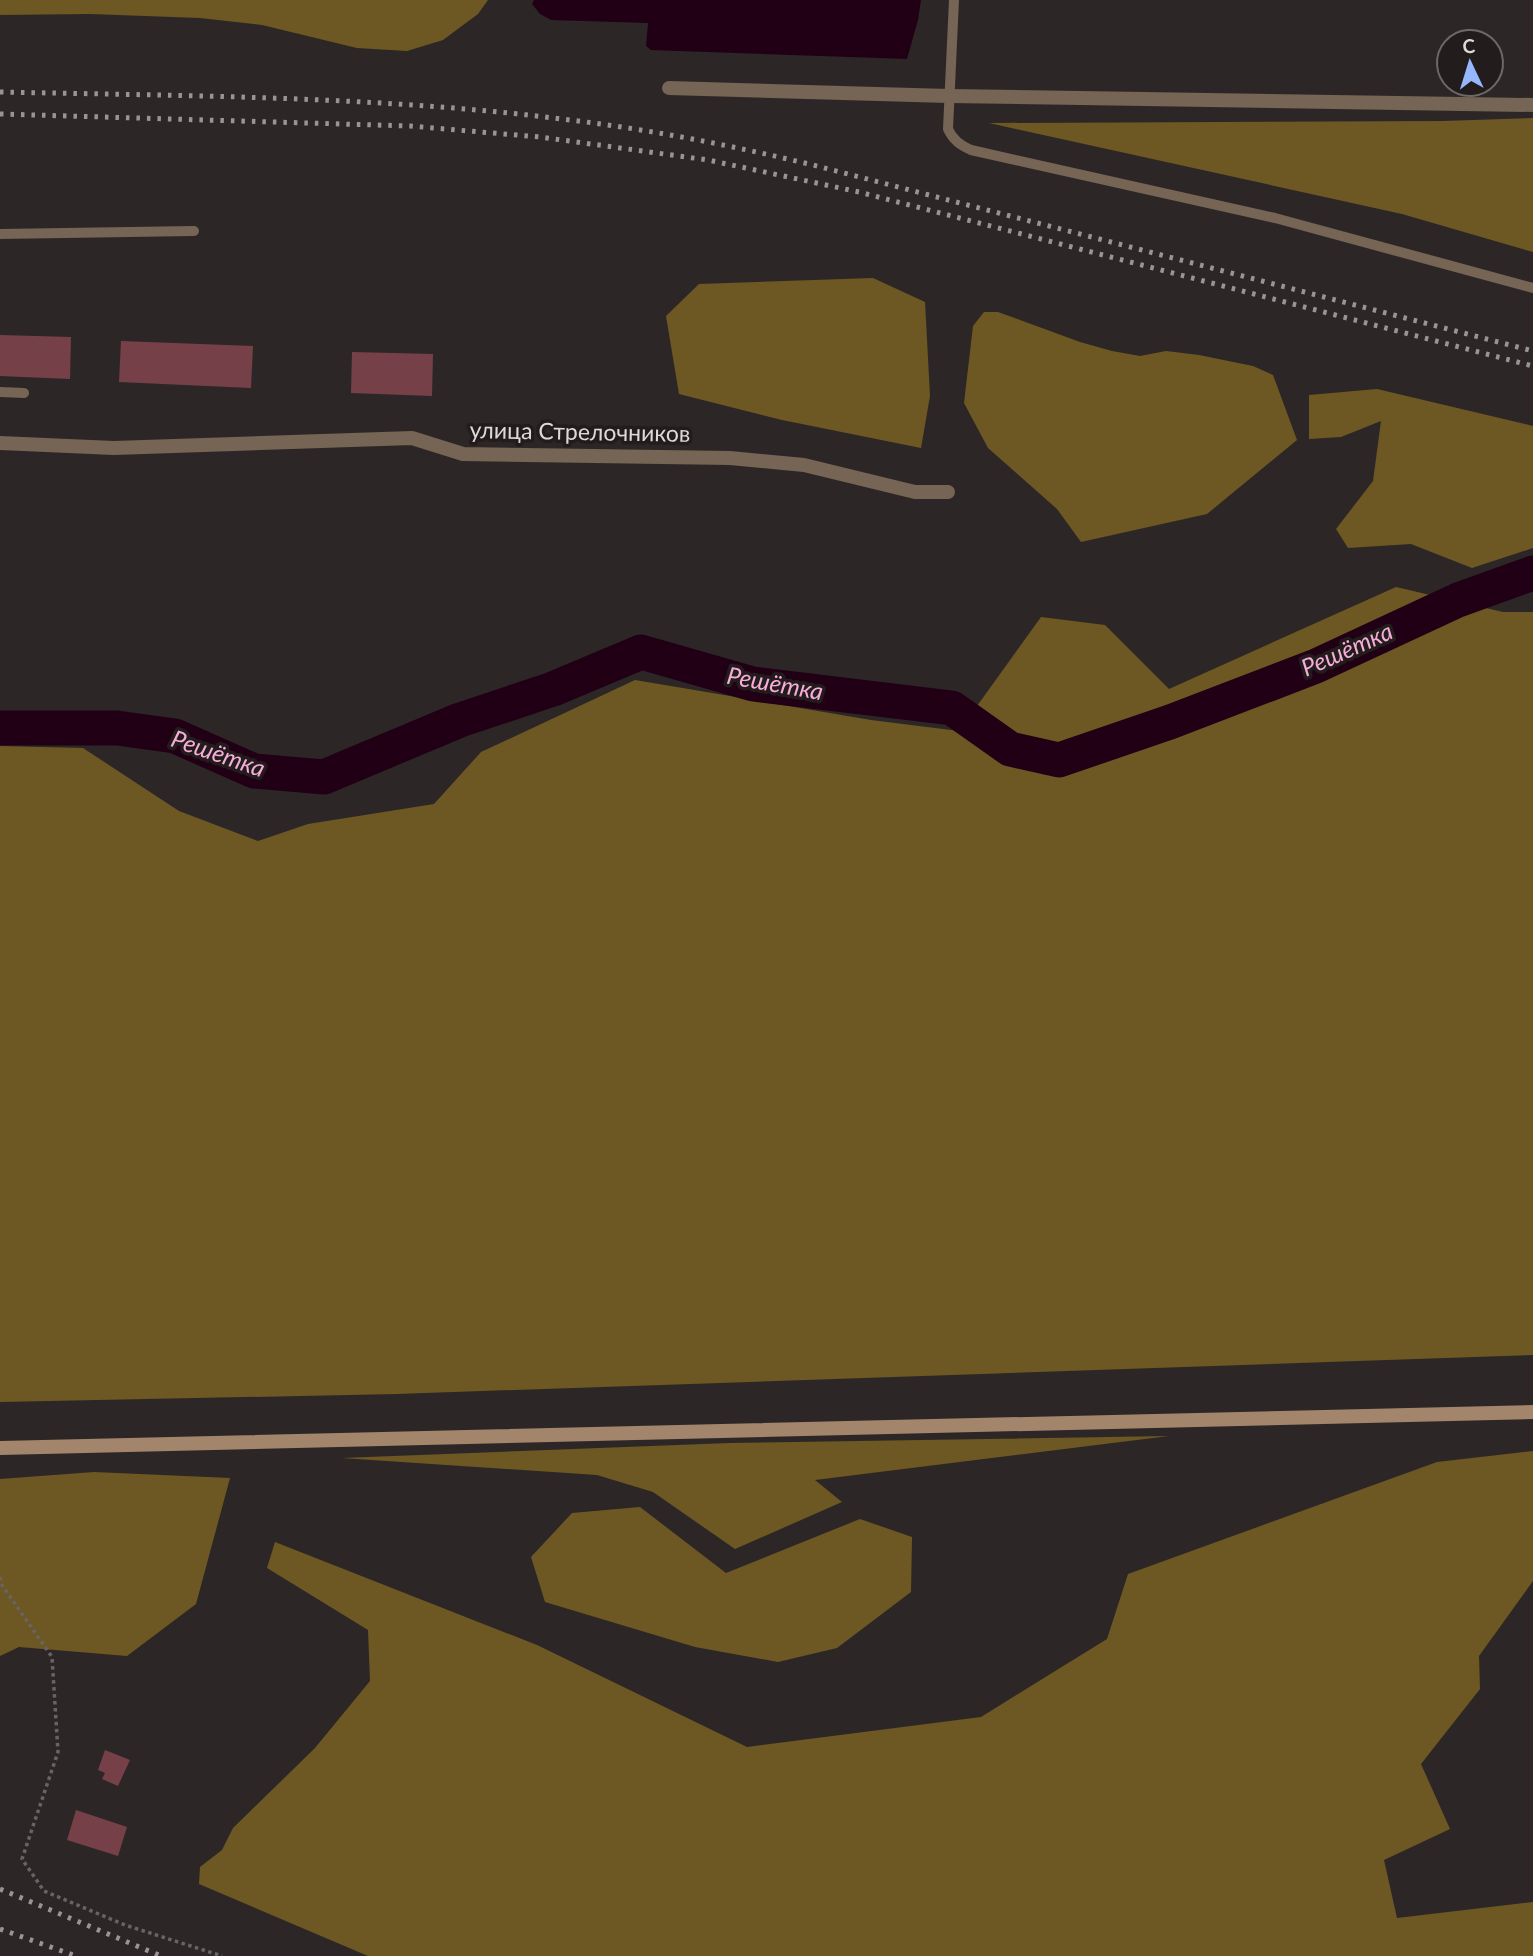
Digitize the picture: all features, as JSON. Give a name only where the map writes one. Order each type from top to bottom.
[{"type":"street","points":[[669,88],[950,96],[1533,105]]},
{"type":"street","name":"улица Стрелочников","points":[[0,443],[114,448],[412,438],[463,454],[730,458],[804,466],[915,492],[948,492]]},
{"type":"street","points":[[0,1448],[1533,1412]]},
{"type":"lane","points":[[954,0],[948,129],[951,137],[960,145],[971,150],[1275,218],[1533,288]]},
{"type":"lane","points":[[0,234],[194,231]]},
{"type":"lane","points":[[0,392],[24,393]]},
{"type":"path","points":[[0,1577],[2,1585],[52,1657],[58,1752],[22,1859],[44,1891],[125,1925],[222,1956]]},
{"type":"shaded area","points":[[0,0],[488,0],[478,14],[443,40],[407,51],[357,48],[262,25],[200,18],[90,14],[0,15]]},
{"type":"shaded area","points":[[534,0],[921,0],[907,59],[651,50],[646,46],[648,23],[551,20],[540,14],[532,4]]},
{"type":"shaded area","points":[[1533,118],[1533,252],[1402,214],[989,123],[1443,121]]},
{"type":"shaded area","points":[[873,278],[925,302],[930,396],[921,448],[782,420],[679,394],[666,316],[699,284]]},
{"type":"shaded area","points":[[984,312],[998,312],[1112,351],[1140,356],[1166,351],[1253,366],[1273,375],[1297,440],[1207,514],[1081,542],[1057,509],[988,448],[964,403],[973,326]]},
{"type":"shaded area","points":[[1377,389],[1533,426],[1533,548],[1472,568],[1411,544],[1348,548],[1336,529],[1373,481],[1381,421],[1341,437],[1309,439],[1309,395]]},
{"type":"shaded area","points":[[1396,587],[1503,612],[1533,612],[1533,1355],[397,1394],[0,1402],[0,746],[83,748],[179,811],[258,841],[308,824],[434,804],[481,752],[635,680],[871,720],[959,731],[1041,617],[1105,625],[1169,689]]},
{"type":"shaded area","points":[[1169,1436],[815,1480],[842,1502],[735,1549],[653,1492],[597,1475],[342,1458],[729,1443]]},
{"type":"shaded area","points":[[1533,1451],[1533,1581],[1479,1656],[1480,1689],[1421,1764],[1450,1829],[1384,1860],[1397,1918],[1533,1902],[1533,1956],[368,1956],[199,1884],[200,1867],[222,1850],[233,1828],[315,1748],[370,1681],[368,1630],[267,1568],[275,1542],[537,1645],[747,1747],[981,1717],[1107,1639],[1128,1574],[1437,1462]]},
{"type":"shaded area","points":[[94,1472],[230,1478],[196,1604],[127,1656],[19,1647],[0,1656],[0,1479]]},
{"type":"shaded area","points":[[640,1507],[726,1573],[860,1519],[912,1537],[911,1592],[837,1648],[778,1662],[695,1647],[545,1602],[531,1557],[572,1513]]},
{"type":"building","points":[[0,335],[71,337],[70,379],[0,376]]},
{"type":"building","points":[[121,341],[253,346],[251,388],[119,382]]},
{"type":"building","points":[[352,352],[433,354],[432,396],[351,393]]},
{"type":"building","points":[[105,1750],[130,1760],[118,1786],[102,1779],[105,1773],[98,1770]]},
{"type":"building","points":[[76,1810],[127,1827],[118,1856],[67,1840]]},
{"type":"waterway","name":"Решётка","points":[[0,728],[117,728],[175,736],[254,771],[324,777],[460,720],[553,689],[641,652],[753,684],[952,708],[1010,749],[1059,760],[1170,722],[1316,666],[1458,600],[1533,573]]},
{"type":"railway","points":[[0,92],[352,101],[492,111],[657,133],[813,165],[1533,351]]},
{"type":"railway","points":[[0,114],[410,126],[540,137],[708,160],[859,192],[1533,366]]},
{"type":"railway","points":[[0,1889],[161,1956]]},
{"type":"railway","points":[[0,1929],[76,1956]]}]
